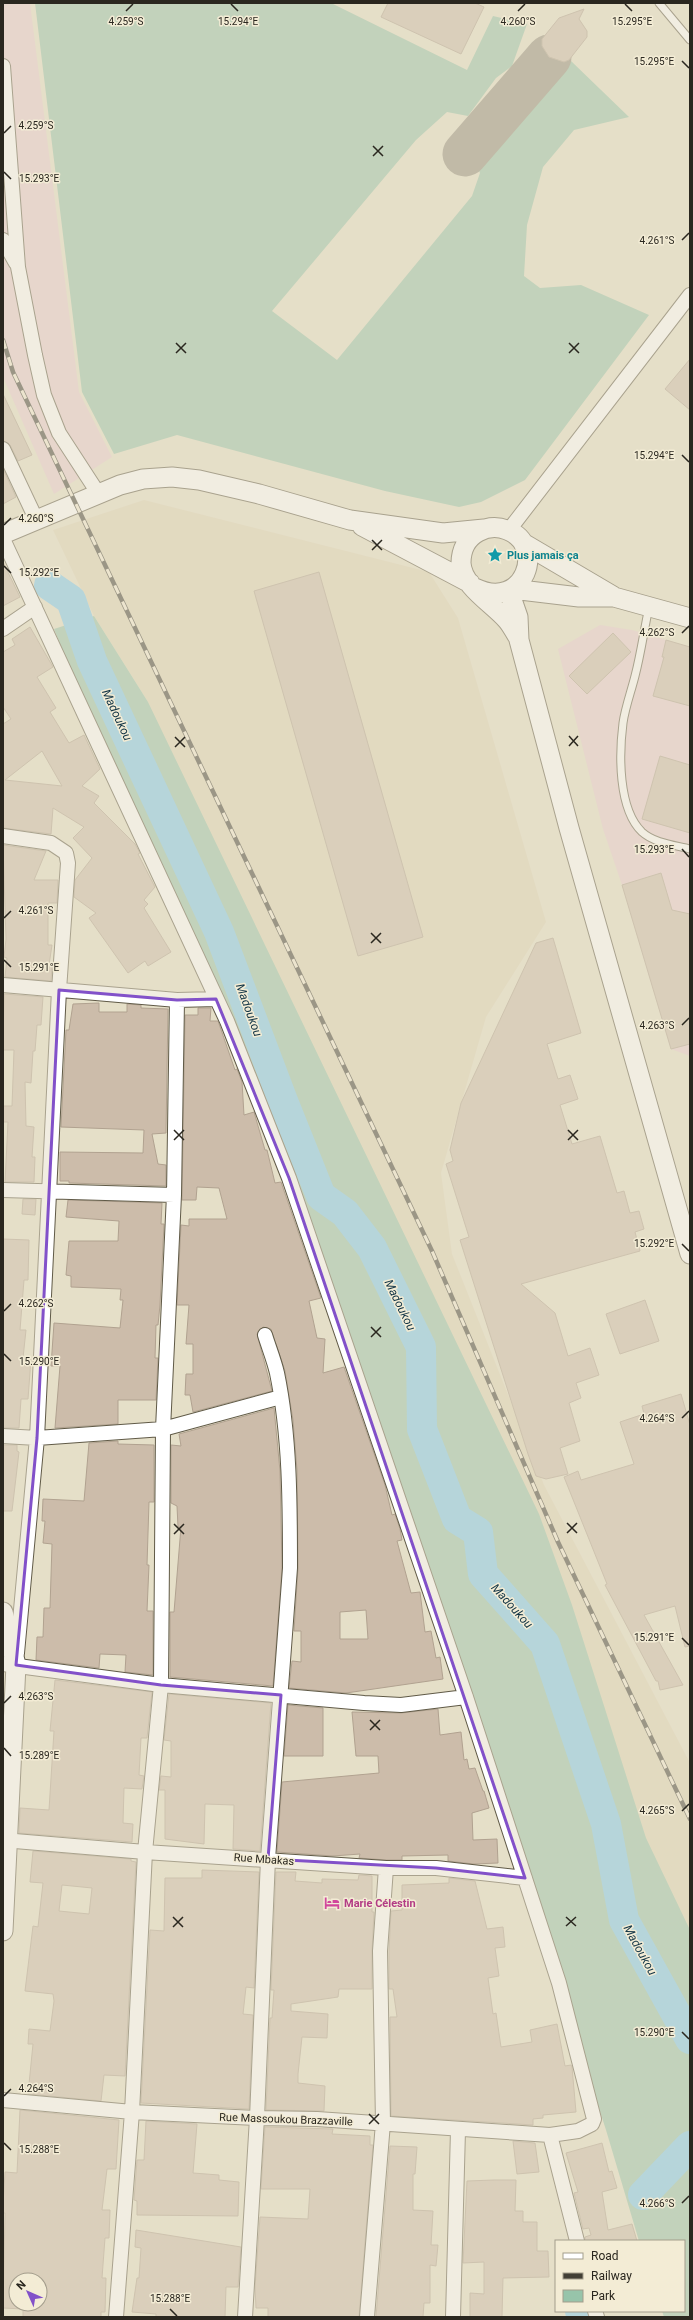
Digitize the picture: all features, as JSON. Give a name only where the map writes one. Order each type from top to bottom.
[{"type":"main road","points":[[3,534],[98,493],[143,479],[179,478],[200,480],[259,494],[350,520],[443,533],[501,527],[509,530],[523,542],[614,597],[690,618]]},
{"type":"main road","points":[[350,520],[486,593],[498,594],[510,590],[522,580],[528,568],[528,555],[523,542]]},
{"type":"main road","points":[[484,529],[474,534],[466,543],[462,553],[463,569],[473,586],[507,620],[519,640]]},
{"type":"main road","points":[[510,590],[579,597],[614,597]]},
{"type":"main road","points":[[510,590],[518,617],[519,640],[569,828],[690,1254]]},
{"type":"main road","points":[[3,1612],[9,1665],[3,1932]]},
{"type":"street","points":[[3,66],[18,267],[44,395],[58,433],[98,493]]},
{"type":"street","points":[[3,240],[18,267]]},
{"type":"street","points":[[509,530],[690,295]]},
{"type":"street","points":[[3,448],[36,519]]},
{"type":"street","points":[[3,540],[216,998],[289,1178],[466,1697],[525,1878]]},
{"type":"street","points":[[3,629],[35,607]]},
{"type":"street","points":[[3,836],[51,843],[66,853],[68,863],[59,990],[48,1191],[37,1438],[9,1665],[161,1685],[364,1703],[400,1705],[466,1697]]},
{"type":"street","points":[[3,986],[177,1000],[216,998]]},
{"type":"street","points":[[116,2317],[132,2112],[145,1852],[161,1685],[163,1429],[174,1195],[177,1000]]},
{"type":"street","points":[[3,1190],[174,1195]]},
{"type":"street","points":[[245,2317],[257,2118],[268,1860],[290,1568],[290,1526],[281,1397],[276,1371],[264,1335]]},
{"type":"street","points":[[3,1436],[37,1438],[163,1429],[281,1397]]},
{"type":"street","name":"Rue Mbakas","points":[[5,1840],[145,1852],[386,1868],[436,1868],[525,1878]]},
{"type":"street","points":[[367,2317],[383,2124],[380,1951],[386,1868]]},
{"type":"street","name":"Rue Massoukou Brazzaville","points":[[3,2100],[132,2112],[257,2118],[317,2119],[458,2130],[550,2135],[578,2131],[592,2124],[594,2113],[561,1990],[525,1878]]},
{"type":"street","points":[[453,2317],[458,2130]]},
{"type":"street","points":[[550,2135],[577,2240]]},
{"type":"lane","points":[[659,3],[690,40]]},
{"type":"lane","points":[[649,607],[623,723],[621,751],[625,802],[632,820],[642,832],[657,841],[690,849]]},
{"type":"highlighted area","points":[[59,990],[177,1000],[216,999],[289,1178],[525,1878],[436,1868],[268,1859],[281,1695],[161,1685],[16,1665],[37,1438]]},
{"type":"shaded area","points":[[3,3],[30,3],[79,392],[112,457],[54,494],[3,377]]},
{"type":"shaded area","points":[[144,500],[429,572],[458,618],[546,922],[486,1017],[441,1173],[452,1254],[544,1485],[690,1763],[690,1977],[148,702],[94,616],[53,530]]},
{"type":"shaded area","points":[[600,625],[632,630],[690,647],[690,1056],[671,1049],[622,885],[603,829],[558,649]]},
{"type":"green space","points":[[35,3],[331,3],[467,70],[493,16],[527,24],[512,66],[496,78],[468,116],[447,112],[416,140],[272,311],[337,360],[472,196],[480,173],[472,156],[550,64],[562,65],[571,61],[629,117],[574,130],[543,167],[527,225],[524,276],[540,288],[581,285],[649,315],[525,480],[481,502],[459,507],[385,491],[177,435],[114,454],[82,392]]},
{"type":"green space","points":[[94,616],[148,702],[539,1514],[572,1605],[646,1838],[690,1930],[690,2317],[664,2317],[662,2312],[685,2312],[685,2240],[639,2240],[606,2130],[466,1697],[266,1117],[110,766],[54,629]]},
{"type":"building","points":[[388,3],[475,3],[484,7],[461,54],[381,17]]},
{"type":"building","points":[[584,9],[579,19],[587,31],[587,37],[569,60],[564,62],[549,57],[542,46],[542,39],[559,18]]},
{"type":"building","points":[[690,359],[690,410],[665,389]]},
{"type":"building","points":[[3,394],[32,455],[18,461],[10,445],[3,441]]},
{"type":"building","points":[[3,469],[16,497],[3,504]]},
{"type":"building","points":[[3,562],[20,597],[3,606]]},
{"type":"building","points":[[319,572],[423,937],[358,956],[254,591]]},
{"type":"building","points":[[30,627],[53,667],[37,677],[56,708],[50,712],[69,743],[84,735],[100,769],[82,786],[99,796],[94,803],[135,844],[140,853],[138,854],[155,887],[144,900],[148,904],[144,908],[171,952],[148,966],[145,961],[128,973],[89,918],[96,913],[74,897],[75,880],[92,858],[73,838],[84,827],[53,808],[51,834],[3,828],[3,724],[11,719],[3,707],[3,652],[15,645],[12,639]],"holes":[[[42,751],[62,786],[5,780]]]},
{"type":"building","points":[[613,633],[631,652],[587,694],[569,676]]},
{"type":"building","points":[[666,640],[690,647],[690,706],[653,696],[664,657],[662,657]]},
{"type":"building","points":[[660,756],[690,765],[690,833],[642,819]]},
{"type":"building","points":[[3,845],[46,851],[34,880],[58,880],[57,903],[48,903],[48,945],[52,945],[49,965],[52,965],[51,981],[5,977],[7,958],[4,957],[6,939]]},
{"type":"building","points":[[661,873],[672,910],[690,914],[690,1044],[671,1049],[622,885]]},
{"type":"building","points":[[553,938],[581,1033],[547,1044],[558,1079],[570,1075],[578,1099],[560,1105],[572,1144],[600,1136],[617,1193],[624,1191],[630,1213],[639,1211],[644,1229],[635,1232],[640,1251],[521,1284],[555,1313],[568,1356],[590,1348],[599,1375],[576,1383],[581,1398],[569,1403],[580,1441],[560,1448],[568,1474],[546,1479],[536,1476],[528,1454],[460,1240],[469,1237],[446,1164],[453,1161],[450,1150],[461,1103],[536,943]]},
{"type":"building","points":[[4,994],[43,997],[41,1025],[37,1025],[35,1051],[33,1051],[31,1083],[25,1082],[26,1126],[34,1127],[32,1157],[35,1157],[34,1182],[5,1182],[8,1122],[3,1122],[3,1106],[12,1106],[14,1050],[3,1050]]},
{"type":"building","points":[[99,1003],[99,1012],[127,1012],[127,1004],[141,1005],[141,1008],[168,1009],[166,1133],[152,1134],[158,1164],[166,1165],[166,1186],[69,1183],[69,1181],[60,1181],[60,1152],[143,1153],[144,1130],[61,1127],[66,1030],[69,1030],[73,1004]]},
{"type":"building","points":[[198,1008],[211,1008],[210,1021],[218,1021],[235,1070],[237,1069],[242,1082],[244,1115],[254,1112],[265,1150],[267,1150],[275,1183],[281,1182],[321,1298],[309,1301],[317,1338],[325,1339],[323,1373],[344,1367],[385,1485],[392,1515],[395,1514],[400,1529],[402,1540],[397,1541],[411,1593],[420,1592],[425,1632],[431,1631],[436,1658],[440,1657],[443,1679],[346,1693],[289,1688],[292,1661],[301,1662],[301,1631],[294,1631],[298,1568],[297,1470],[293,1420],[285,1371],[271,1329],[263,1327],[257,1334],[272,1391],[193,1412],[190,1395],[185,1395],[186,1374],[193,1374],[193,1344],[186,1344],[189,1305],[177,1305],[181,1225],[189,1226],[189,1219],[227,1219],[219,1188],[197,1187],[196,1200],[182,1200],[185,1015],[198,1015]],"holes":[[[366,1610],[368,1639],[340,1639],[340,1612]]]},
{"type":"building","points":[[23,1199],[36,1199],[35,1215],[22,1214]]},
{"type":"building","points":[[68,1200],[162,1203],[161,1224],[164,1224],[160,1305],[158,1325],[156,1325],[155,1358],[158,1358],[156,1400],[118,1400],[118,1424],[55,1428],[60,1366],[51,1366],[54,1323],[120,1328],[123,1300],[120,1300],[121,1289],[71,1287],[71,1276],[66,1275],[69,1241],[118,1241],[119,1221],[66,1217]]},
{"type":"building","points":[[3,1239],[29,1240],[28,1280],[24,1280],[20,1330],[26,1330],[23,1358],[31,1359],[28,1399],[21,1399],[19,1428],[3,1428]]},
{"type":"building","points":[[645,1300],[659,1341],[620,1354],[606,1314]]},
{"type":"building","points":[[681,1394],[690,1425],[690,1646],[685,1647],[675,1606],[644,1615],[683,1685],[660,1690],[658,1681],[656,1681],[605,1585],[607,1584],[564,1477],[578,1471],[581,1480],[634,1464],[620,1422],[644,1414],[642,1406]]},
{"type":"building","points":[[274,1408],[280,1471],[282,1568],[273,1686],[170,1677],[170,1612],[174,1612],[181,1527],[178,1527],[177,1506],[171,1503],[171,1445],[181,1446],[179,1434]]},
{"type":"building","points":[[118,1441],[118,1444],[154,1445],[154,1502],[149,1502],[147,1565],[149,1565],[147,1611],[153,1611],[153,1675],[125,1672],[126,1655],[100,1654],[99,1668],[36,1660],[37,1637],[43,1637],[44,1608],[50,1608],[52,1544],[43,1543],[45,1521],[42,1521],[43,1499],[84,1501],[89,1443]]},
{"type":"building","points":[[3,1445],[17,1445],[17,1451],[19,1452],[12,1511],[3,1511]]},
{"type":"building","points":[[55,1680],[152,1692],[147,1738],[141,1738],[139,1775],[144,1776],[142,1789],[124,1788],[123,1823],[133,1824],[132,1842],[19,1833],[20,1808],[49,1810],[54,1731],[50,1731]]},
{"type":"building","points":[[169,1694],[271,1703],[260,1851],[233,1849],[234,1805],[205,1804],[204,1844],[165,1839],[165,1790],[159,1790],[161,1776],[171,1777],[171,1741],[164,1740]]},
{"type":"building","points":[[288,1705],[323,1708],[323,1756],[284,1756]]},
{"type":"building","points":[[438,1709],[440,1735],[461,1732],[464,1760],[467,1759],[469,1769],[475,1768],[489,1808],[472,1813],[473,1840],[497,1839],[498,1863],[474,1864],[448,1861],[448,1855],[402,1856],[402,1860],[386,1860],[359,1858],[360,1854],[333,1856],[277,1852],[282,1782],[379,1773],[378,1756],[356,1756],[352,1712],[401,1713]]},
{"type":"building","points":[[33,1851],[131,1859],[131,1861],[136,1862],[125,2076],[104,2075],[101,2101],[28,2094],[33,2044],[28,2044],[29,2029],[50,2031],[54,2001],[53,1994],[25,1991],[33,1926],[38,1927],[43,1883],[30,1882]],"holes":[[[62,1885],[92,1888],[89,1914],[59,1911]]]},
{"type":"building","points":[[202,1870],[259,1872],[254,1988],[246,1987],[243,2014],[253,2015],[249,2109],[141,2103],[150,1930],[164,1931],[165,1878],[202,1878]]},
{"type":"building","points":[[276,1872],[296,1872],[295,1881],[322,1883],[322,1879],[358,1880],[359,1875],[372,1876],[372,1912],[374,1912],[372,1989],[339,1989],[338,1997],[291,2004],[291,2011],[328,2014],[327,2038],[302,2037],[298,2074],[298,2083],[325,2086],[324,2111],[266,2110],[270,2018],[272,2018],[274,1990],[271,1990]]},
{"type":"building","points":[[449,1878],[475,1881],[487,1929],[503,1927],[505,1947],[495,1948],[499,1976],[488,1978],[493,2014],[496,2013],[501,2047],[532,2042],[530,2030],[557,2024],[565,2066],[571,2065],[572,2067],[576,2112],[543,2115],[543,2118],[533,2119],[533,2125],[391,2116],[390,2017],[397,2017],[393,1989],[389,1989],[391,1911],[402,1910],[402,1885],[449,1883]]},
{"type":"building","points":[[20,2110],[119,2120],[116,2169],[107,2169],[102,2210],[110,2210],[109,2238],[105,2238],[102,2278],[106,2278],[105,2312],[101,2312],[101,2317],[23,2317],[23,2312],[48,2312],[48,2272],[8,2272],[8,2308],[3,2308],[5,2213],[3,2213],[3,2204],[5,2172],[17,2173]]},
{"type":"building","points":[[146,2121],[197,2124],[193,2173],[219,2175],[219,2180],[239,2182],[238,2216],[137,2215],[137,2201],[134,2200],[137,2160],[144,2160]]},
{"type":"building","points":[[265,2127],[333,2129],[332,2134],[370,2136],[370,2145],[373,2145],[359,2317],[268,2317],[268,2308],[256,2308],[255,2287],[260,2217],[308,2219],[310,2189],[261,2189]]},
{"type":"building","points":[[513,2141],[535,2143],[539,2172],[517,2174]]},
{"type":"building","points":[[602,2143],[609,2172],[612,2171],[617,2188],[602,2192],[608,2230],[632,2224],[637,2240],[585,2240],[585,2237],[591,2235],[589,2228],[583,2229],[574,2193],[578,2192],[566,2153]]},
{"type":"building","points":[[390,2146],[417,2147],[415,2174],[413,2174],[413,2210],[433,2211],[431,2245],[438,2245],[436,2266],[430,2265],[430,2303],[424,2303],[423,2317],[376,2317]]},
{"type":"building","points":[[516,2180],[515,2211],[523,2211],[523,2222],[537,2222],[537,2251],[548,2251],[549,2277],[503,2278],[502,2317],[470,2317],[470,2293],[484,2294],[484,2262],[463,2263],[467,2181]]},
{"type":"building","points":[[136,2230],[241,2247],[238,2287],[226,2287],[225,2317],[156,2317],[156,2314],[132,2312],[137,2278],[139,2278],[141,2248],[135,2247]]},
{"type":"waterway","name":"Madoukou","points":[[49,585],[71,600],[92,661],[219,932],[283,1101],[321,1196],[345,1213],[372,1248],[421,1347],[422,1429],[457,1519],[478,1532],[483,1574],[545,1644],[606,1824],[624,1920],[690,2039]]},
{"type":"waterway","name":"Madoukou","points":[[643,2195],[690,2146]]},
{"type":"waterway","name":"Madoukou","points":[[580,2312],[582,2317]]},
{"type":"taxiway","points":[[465,154],[549,57]]},
{"type":"railway","points":[[3,340],[13,372],[432,1251],[558,1542],[690,1819]]},
{"type":"place","name":"Plus jamais ça","points":[[495,555]]},
{"type":"place","name":"Marie Célestin","points":[[332,1903]]}]
